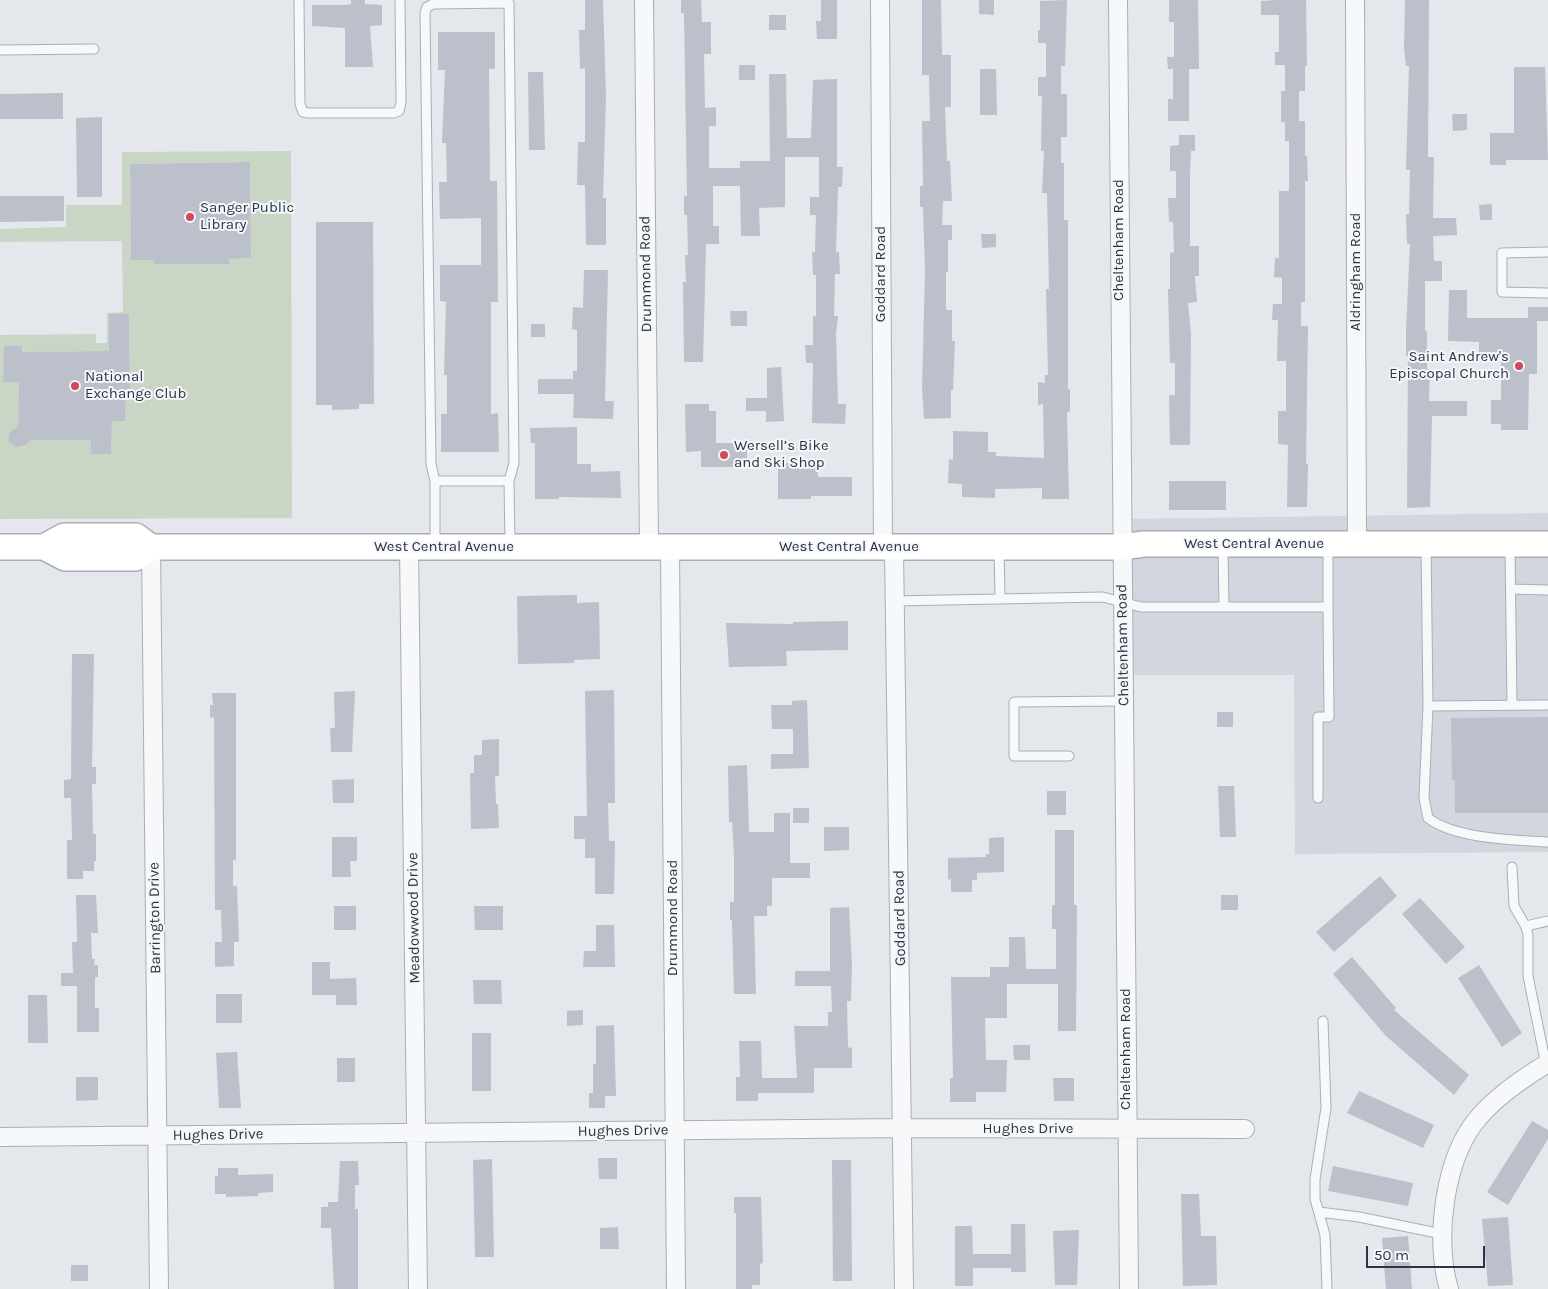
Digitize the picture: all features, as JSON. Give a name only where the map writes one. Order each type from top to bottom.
[{"type":"main road","name":"West Central Avenue","points":[[0,547],[44,547],[64,536],[136,536],[151,547],[660,548],[1121,547],[1144,544],[1548,544]]},
{"type":"street","name":"Drummond Road","points":[[644,0],[675,1131],[676,1289]]},
{"type":"street","name":"Goddard Road","points":[[880,0],[889,547],[895,600],[904,1289]]},
{"type":"street","name":"Cheltenham Road","points":[[1118,0],[1121,547],[1129,1289]]},
{"type":"street","name":"Aldringham Road","points":[[1355,0],[1357,544]]},
{"type":"street","name":"Barrington Drive","points":[[151,547],[159,1289]]},
{"type":"street","name":"Meadowwood Drive","points":[[409,547],[418,1289]]},
{"type":"street","points":[[1450,1289],[1443,1259],[1442,1234],[1450,1178],[1465,1137],[1478,1118],[1504,1094],[1547,1064]]},
{"type":"street","name":"Hughes Drive","points":[[0,1137],[902,1128],[1245,1129]]},
{"type":"lane","points":[[299,0],[300,104],[303,112],[308,113],[394,113],[399,111],[401,102],[400,0]]},
{"type":"lane","points":[[435,547],[435,481],[430,452],[425,13],[427,7],[434,4],[509,3],[514,453],[509,481],[510,547]]},
{"type":"lane","points":[[0,50],[94,49]]},
{"type":"lane","points":[[1548,252],[1502,253],[1502,292],[1548,293]]},
{"type":"lane","points":[[435,481],[509,481]]},
{"type":"lane","points":[[1223,544],[1224,607]]},
{"type":"lane","points":[[1318,798],[1318,717],[1329,717],[1328,544]]},
{"type":"lane","points":[[1426,544],[1428,706],[1424,798],[1428,818],[1445,827],[1497,840],[1548,842]]},
{"type":"lane","points":[[1510,544],[1512,705]]},
{"type":"lane","points":[[999,546],[1000,598]]},
{"type":"lane","points":[[1511,590],[1548,590]]},
{"type":"lane","points":[[895,600],[1103,597],[1141,607],[1328,606]]},
{"type":"lane","points":[[1069,756],[1014,756],[1014,702],[1124,701]]},
{"type":"lane","points":[[1428,706],[1548,705]]},
{"type":"lane","points":[[1512,867],[1514,906],[1526,926],[1528,935],[1528,976],[1547,1064]]},
{"type":"lane","points":[[1526,926],[1548,921]]},
{"type":"lane","points":[[1323,1021],[1326,1108],[1315,1180],[1318,1212],[1325,1235],[1327,1289]]},
{"type":"lane","points":[[1318,1212],[1359,1217],[1442,1234]]},
{"type":"shaded area","points":[[1548,513],[1548,852],[1295,854],[1294,675],[1130,675],[1129,519]]},
{"type":"green space","points":[[291,151],[292,518],[0,519],[0,335],[96,334],[96,343],[107,343],[107,313],[123,312],[122,241],[0,242],[0,229],[66,227],[66,205],[122,205],[122,152]],"holes":[[[250,162],[251,258],[229,259],[229,264],[154,264],[154,260],[131,260],[130,164]],[[109,314],[129,314],[130,390],[126,391],[125,421],[112,421],[111,454],[91,454],[91,440],[31,440],[20,446],[8,442],[9,433],[18,426],[19,382],[3,382],[5,346],[22,346],[22,363],[42,352],[109,351]]]},
{"type":"building","points":[[351,0],[365,0],[365,4],[382,5],[382,25],[370,26],[373,67],[345,67],[345,28],[312,26],[312,5],[345,5],[351,4]]},
{"type":"building","points":[[585,0],[603,0],[606,97],[603,198],[606,198],[606,245],[586,245],[585,185],[577,185],[578,142],[585,142],[585,68],[580,69],[579,30],[585,30]]},
{"type":"building","points":[[681,0],[701,0],[702,22],[711,22],[711,54],[704,54],[705,108],[716,107],[716,126],[709,126],[709,168],[740,168],[740,161],[770,161],[769,74],[786,74],[787,138],[811,138],[813,80],[837,79],[837,167],[843,167],[842,187],[838,187],[836,252],[839,252],[840,274],[835,274],[834,316],[838,316],[836,334],[838,404],[846,404],[845,424],[812,423],[813,363],[806,363],[805,345],[813,345],[813,316],[816,316],[816,275],[813,275],[812,252],[815,252],[816,215],[810,215],[810,197],[819,197],[819,157],[785,157],[785,207],[759,208],[760,236],[741,236],[740,186],[713,186],[713,226],[719,226],[719,244],[706,244],[703,362],[684,362],[683,282],[686,282],[685,255],[688,255],[687,215],[684,215],[684,196],[687,196],[684,13],[681,13]]},
{"type":"building","points":[[821,0],[837,0],[837,39],[817,39],[816,21],[821,21]]},
{"type":"building","points":[[922,0],[941,0],[942,55],[951,55],[951,107],[945,107],[947,161],[950,161],[952,201],[943,201],[942,225],[952,225],[952,240],[948,240],[946,310],[952,310],[952,341],[955,341],[951,418],[924,419],[922,389],[925,272],[923,207],[920,207],[920,186],[923,186],[922,121],[930,121],[929,75],[922,75]]},
{"type":"building","points":[[979,0],[994,0],[994,15],[979,14]]},
{"type":"building","points":[[1067,0],[1065,66],[1061,66],[1061,94],[1067,94],[1067,137],[1061,137],[1061,163],[1064,163],[1064,220],[1068,220],[1068,389],[1070,389],[1070,412],[1067,412],[1069,499],[1042,499],[1042,488],[995,489],[995,498],[962,497],[962,484],[948,483],[949,459],[953,460],[953,431],[988,432],[988,452],[996,452],[996,456],[1044,458],[1043,404],[1038,405],[1038,382],[1045,383],[1045,375],[1048,375],[1046,289],[1049,289],[1047,193],[1042,193],[1044,151],[1041,151],[1042,96],[1038,96],[1038,77],[1046,77],[1046,43],[1038,43],[1038,30],[1040,30],[1040,1]]},
{"type":"building","points":[[1169,0],[1198,0],[1199,69],[1189,69],[1189,121],[1168,121],[1168,99],[1173,99],[1173,69],[1168,69],[1167,57],[1174,57],[1174,22],[1169,22]]},
{"type":"building","points":[[1306,0],[1307,66],[1305,66],[1305,91],[1299,91],[1299,121],[1305,121],[1305,156],[1307,156],[1308,181],[1305,181],[1305,302],[1301,302],[1301,326],[1308,326],[1307,507],[1287,507],[1288,445],[1278,444],[1278,411],[1286,411],[1286,361],[1277,361],[1278,320],[1272,320],[1273,304],[1282,304],[1282,278],[1274,277],[1275,258],[1279,258],[1279,191],[1289,191],[1289,141],[1285,141],[1285,122],[1281,122],[1281,91],[1285,91],[1285,65],[1275,65],[1275,52],[1279,52],[1279,15],[1261,15],[1261,1]]},
{"type":"building","points":[[1405,0],[1429,0],[1428,157],[1434,157],[1433,218],[1456,218],[1457,235],[1433,236],[1434,261],[1442,261],[1442,281],[1425,281],[1427,369],[1430,369],[1429,401],[1467,401],[1467,416],[1432,416],[1430,507],[1407,508],[1408,356],[1406,356],[1406,330],[1410,244],[1407,244],[1406,214],[1409,214],[1410,170],[1406,170],[1409,66],[1406,66],[1404,49]]},
{"type":"building","points":[[769,15],[786,15],[786,30],[769,30]]},
{"type":"building","points":[[438,32],[495,32],[495,69],[489,69],[490,181],[497,181],[498,302],[491,302],[491,414],[498,413],[499,452],[441,452],[441,414],[447,414],[447,375],[444,375],[446,302],[440,301],[440,265],[481,265],[481,218],[440,219],[439,182],[447,182],[446,143],[442,143],[445,70],[438,70]]},
{"type":"building","points":[[739,65],[755,65],[755,80],[739,80]]},
{"type":"building","points":[[1514,67],[1545,67],[1548,160],[1506,160],[1506,165],[1490,165],[1490,133],[1514,133]]},
{"type":"building","points":[[980,69],[996,69],[997,115],[980,115]]},
{"type":"building","points":[[528,72],[543,72],[545,150],[529,150]]},
{"type":"building","points":[[63,93],[63,119],[0,119],[0,94]]},
{"type":"building","points":[[1452,114],[1467,114],[1467,130],[1453,131]]},
{"type":"building","points":[[102,117],[102,197],[77,197],[76,118]]},
{"type":"building","points":[[1179,135],[1195,135],[1195,151],[1191,151],[1190,171],[1190,246],[1199,246],[1199,276],[1195,276],[1197,302],[1188,303],[1191,334],[1190,445],[1170,445],[1169,395],[1175,395],[1175,363],[1170,363],[1168,289],[1170,289],[1170,253],[1174,252],[1173,222],[1169,222],[1168,198],[1176,198],[1176,171],[1170,171],[1170,146],[1179,145]]},
{"type":"building","name":"Sanger Public Library","points":[[250,162],[251,258],[229,259],[229,264],[154,264],[154,260],[131,260],[130,164]]},
{"type":"building","points":[[0,196],[64,196],[64,221],[0,222]]},
{"type":"building","points":[[1492,204],[1492,220],[1480,220],[1479,205]]},
{"type":"building","points":[[316,222],[373,222],[374,404],[359,404],[359,409],[332,410],[332,405],[316,405]]},
{"type":"building","points":[[981,234],[996,234],[996,247],[982,248]]},
{"type":"building","points":[[584,270],[608,270],[605,401],[614,401],[613,419],[573,418],[574,394],[538,394],[538,379],[573,379],[573,371],[577,371],[577,330],[572,329],[573,307],[583,308]]},
{"type":"building","name":"Saint Andrew's Episcopal Church","points":[[1449,290],[1467,290],[1467,318],[1528,318],[1528,307],[1548,307],[1548,321],[1537,321],[1537,374],[1529,374],[1528,430],[1501,430],[1501,424],[1491,424],[1491,400],[1501,400],[1501,358],[1489,358],[1489,352],[1479,352],[1479,342],[1448,341]]},
{"type":"building","points":[[730,311],[747,311],[747,326],[731,326]]},
{"type":"building","name":"National Exchange Club","points":[[109,314],[129,314],[130,391],[126,391],[125,421],[112,421],[111,454],[91,454],[91,440],[31,440],[25,445],[16,447],[8,442],[9,433],[18,426],[19,382],[3,382],[4,346],[22,346],[22,352],[109,351]]},
{"type":"building","points":[[531,324],[545,324],[545,337],[531,337]]},
{"type":"building","points":[[781,367],[784,421],[766,422],[766,411],[746,411],[746,398],[767,398],[767,368]]},
{"type":"building","points":[[685,404],[709,404],[709,411],[716,411],[716,443],[747,443],[747,467],[701,467],[701,451],[686,452]]},
{"type":"building","points":[[577,427],[577,464],[591,464],[591,472],[620,471],[621,498],[559,497],[559,499],[535,499],[535,443],[531,443],[530,428]]},
{"type":"building","points":[[778,463],[818,463],[818,477],[852,477],[852,496],[811,496],[811,499],[778,499]]},
{"type":"building","points":[[1169,481],[1226,481],[1226,510],[1169,510]]},
{"type":"building","points":[[577,595],[577,603],[599,602],[600,659],[574,660],[574,663],[518,664],[517,596]]},
{"type":"building","points":[[848,621],[848,650],[786,651],[787,666],[729,667],[726,623],[793,624],[793,622]]},
{"type":"building","points":[[72,654],[94,654],[92,767],[96,767],[96,784],[92,784],[93,834],[96,834],[96,861],[94,861],[94,871],[83,871],[83,879],[67,879],[67,840],[72,840],[71,798],[64,798],[64,780],[71,779]]},
{"type":"building","points":[[614,690],[615,803],[608,803],[609,841],[615,841],[614,894],[595,894],[595,858],[585,858],[585,839],[574,839],[574,816],[587,816],[585,691]]},
{"type":"building","points":[[355,691],[352,752],[331,752],[330,728],[335,728],[334,692]]},
{"type":"building","points":[[212,693],[236,693],[236,860],[233,860],[233,886],[237,886],[239,942],[234,942],[234,966],[215,967],[215,942],[222,942],[221,910],[215,910],[214,717],[210,718],[210,705],[213,705]]},
{"type":"building","points":[[807,700],[809,768],[771,769],[771,754],[793,754],[793,729],[772,729],[771,705],[792,705],[792,701]]},
{"type":"building","points":[[1217,712],[1233,712],[1233,727],[1217,727]]},
{"type":"building","points":[[1548,717],[1548,813],[1455,813],[1455,780],[1452,780],[1451,718]]},
{"type":"building","points":[[499,739],[499,776],[495,776],[499,828],[471,829],[470,773],[474,773],[474,755],[482,755],[482,740]]},
{"type":"building","points":[[747,765],[749,832],[774,832],[774,813],[790,813],[790,863],[810,863],[810,878],[772,878],[772,906],[767,906],[767,916],[754,916],[756,994],[734,994],[730,902],[734,902],[734,856],[732,822],[729,822],[728,766]]},
{"type":"building","points":[[354,779],[354,803],[333,803],[332,780]]},
{"type":"building","points":[[1218,786],[1234,786],[1236,837],[1220,837]]},
{"type":"building","points":[[1047,791],[1066,791],[1066,815],[1047,815]]},
{"type":"building","points":[[793,808],[809,808],[809,823],[793,823]]},
{"type":"building","points":[[824,827],[849,827],[849,850],[824,851]]},
{"type":"building","points":[[1055,830],[1074,830],[1074,905],[1077,905],[1076,1031],[1058,1031],[1058,984],[1007,984],[1007,1018],[985,1018],[986,1060],[1007,1060],[1006,1092],[976,1092],[976,1102],[950,1102],[950,1078],[953,1078],[951,977],[990,977],[990,967],[1009,967],[1009,937],[1025,937],[1026,969],[1056,969],[1056,929],[1052,929],[1052,905],[1055,905]]},
{"type":"building","points":[[332,837],[357,837],[357,861],[350,861],[351,877],[332,877]]},
{"type":"building","points":[[1004,837],[1004,872],[977,873],[977,880],[972,880],[972,892],[951,892],[951,879],[948,880],[948,858],[986,857],[986,854],[989,854],[989,838]]},
{"type":"building","points":[[1380,876],[1397,896],[1334,952],[1316,932]]},
{"type":"building","points":[[76,895],[96,895],[98,933],[91,933],[92,959],[95,959],[94,965],[98,965],[98,977],[95,977],[95,1008],[99,1008],[99,1032],[77,1032],[77,986],[61,986],[61,973],[73,973],[72,942],[77,942]]},
{"type":"building","points":[[1221,895],[1238,895],[1238,910],[1221,910]]},
{"type":"building","points":[[1420,898],[1465,947],[1446,964],[1402,914]]},
{"type":"building","points":[[334,906],[356,906],[356,930],[334,930]]},
{"type":"building","points":[[474,906],[503,906],[503,930],[475,930]]},
{"type":"building","points":[[849,907],[852,966],[851,1001],[847,1001],[848,1048],[852,1047],[852,1068],[814,1068],[814,1093],[758,1093],[758,1101],[736,1101],[736,1077],[740,1077],[739,1041],[761,1041],[762,1078],[797,1078],[794,1026],[828,1026],[828,1012],[832,1012],[831,986],[795,986],[795,971],[830,971],[830,908]]},
{"type":"building","points":[[596,925],[614,925],[615,967],[583,967],[584,951],[596,951]]},
{"type":"building","points":[[1352,957],[1396,1008],[1394,1010],[1469,1075],[1454,1095],[1386,1036],[1333,974]]},
{"type":"building","points":[[312,962],[330,962],[330,979],[356,978],[357,1005],[336,1005],[336,995],[312,995]]},
{"type":"building","points":[[1479,965],[1522,1033],[1502,1047],[1458,978]]},
{"type":"building","points":[[473,980],[501,980],[502,1004],[474,1004]]},
{"type":"building","points":[[216,994],[242,994],[242,1023],[216,1023]]},
{"type":"building","points":[[28,995],[47,995],[48,1043],[28,1043]]},
{"type":"building","points":[[583,1010],[583,1025],[567,1026],[567,1011]]},
{"type":"building","points":[[614,1025],[616,1096],[605,1096],[605,1108],[589,1108],[589,1093],[593,1093],[593,1064],[596,1064],[596,1026]]},
{"type":"building","points":[[472,1033],[491,1033],[491,1091],[472,1091]]},
{"type":"building","points":[[1013,1045],[1030,1045],[1030,1060],[1014,1060]]},
{"type":"building","points":[[237,1052],[241,1108],[219,1108],[216,1053]]},
{"type":"building","points":[[337,1058],[355,1058],[355,1082],[337,1082]]},
{"type":"building","points":[[76,1077],[98,1077],[98,1100],[76,1101]]},
{"type":"building","points":[[1053,1078],[1074,1078],[1074,1101],[1054,1101]]},
{"type":"building","points":[[1359,1091],[1434,1125],[1423,1148],[1347,1113]]},
{"type":"building","points":[[1532,1121],[1548,1130],[1548,1139],[1508,1205],[1487,1192]]},
{"type":"building","points":[[598,1158],[617,1158],[617,1179],[599,1179]]},
{"type":"building","points":[[492,1159],[494,1257],[475,1257],[473,1160]]},
{"type":"building","points":[[832,1160],[851,1160],[852,1281],[833,1281]]},
{"type":"building","points":[[340,1161],[358,1161],[359,1185],[355,1185],[355,1209],[358,1209],[358,1289],[334,1289],[331,1228],[321,1228],[321,1207],[328,1207],[328,1202],[338,1202]]},
{"type":"building","points":[[1333,1166],[1413,1183],[1408,1206],[1328,1191]]},
{"type":"building","points":[[218,1168],[238,1168],[238,1175],[273,1174],[273,1192],[258,1193],[258,1196],[226,1197],[226,1194],[215,1194],[215,1176],[218,1176]]},
{"type":"building","points":[[1181,1194],[1199,1194],[1201,1236],[1216,1236],[1217,1285],[1183,1286]]},
{"type":"building","points":[[734,1197],[761,1197],[763,1263],[760,1264],[760,1285],[752,1285],[752,1289],[736,1289],[736,1213],[734,1213]]},
{"type":"building","points":[[1508,1217],[1513,1285],[1488,1286],[1482,1219]]},
{"type":"building","points":[[1011,1224],[1025,1224],[1026,1272],[1011,1272],[1011,1268],[973,1268],[973,1286],[955,1286],[955,1226],[972,1226],[973,1254],[1011,1254]]},
{"type":"building","points":[[618,1227],[619,1249],[600,1249],[600,1228]]},
{"type":"building","points":[[1079,1230],[1077,1285],[1055,1285],[1053,1231]]},
{"type":"building","points":[[1408,1236],[1412,1289],[1386,1289],[1382,1238]]},
{"type":"building","points":[[71,1265],[88,1265],[88,1281],[71,1281]]},
{"type":"place","name":"Sanger Public Library","points":[[190,217]]},
{"type":"place","name":"Saint Andrew's Episcopal Church","points":[[1519,366]]},
{"type":"place","name":"National Exchange Club","points":[[75,386]]},
{"type":"place","name":"Wersell’s Bike and Ski Shop","points":[[724,455]]}]
